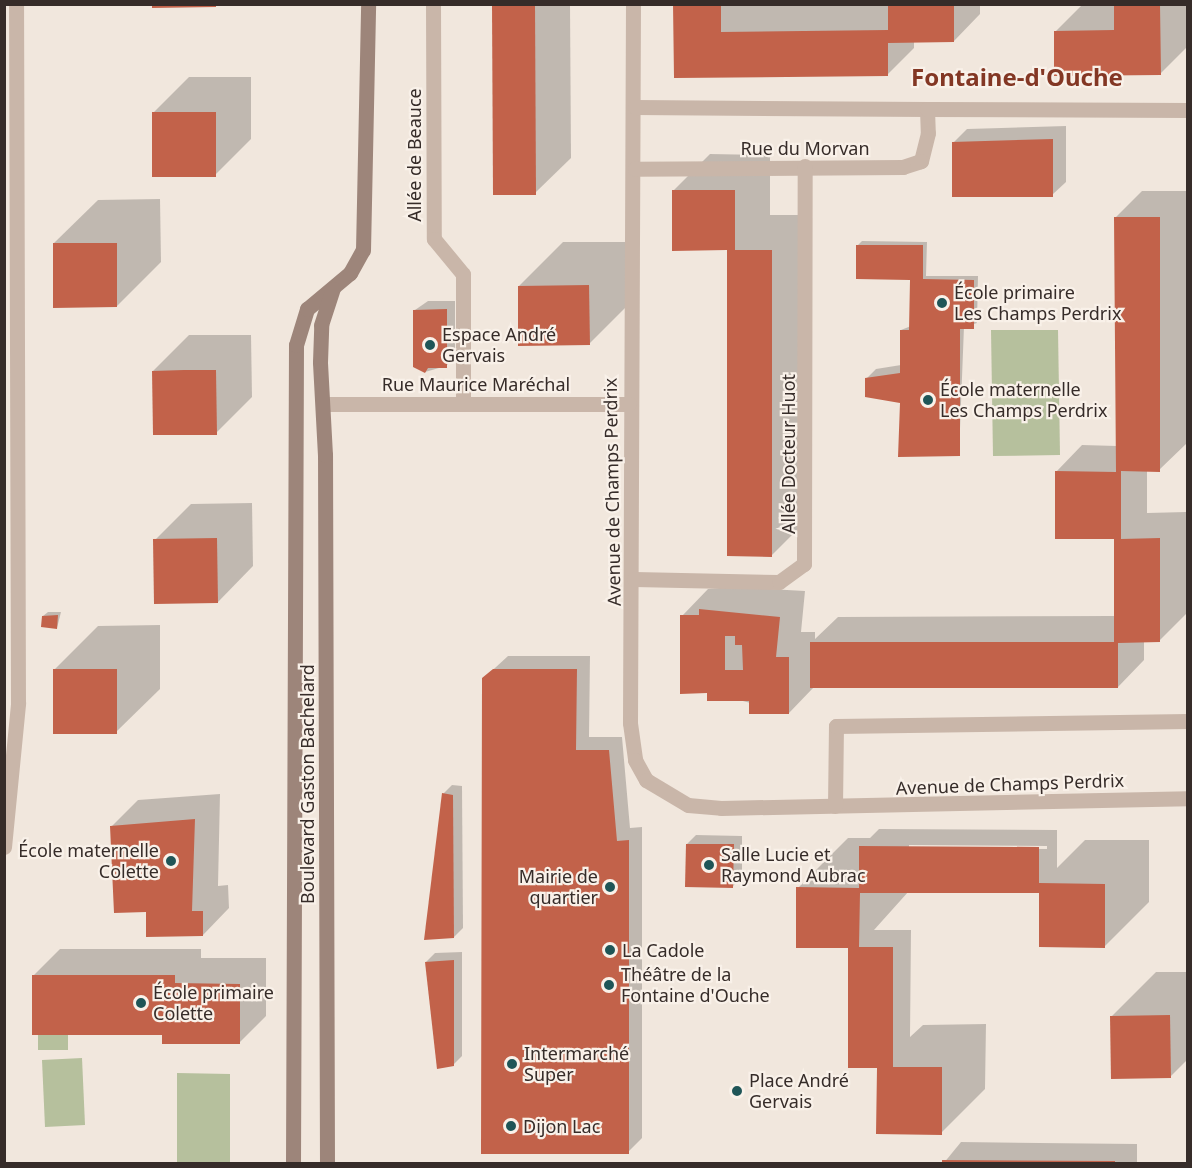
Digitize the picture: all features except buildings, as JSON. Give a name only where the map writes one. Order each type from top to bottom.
[{"type":"street","points":[[4,847],[18,703],[16,4]]},
{"type":"street","name":"Boulevard Gaston Bachelard","points":[[293,1164],[296,407],[300,327],[307,309],[350,273],[364,242],[368,4]]},
{"type":"street","name":"Allée de Beauce","points":[[433,4],[434,239],[463,274],[463,403]]},
{"type":"street","name":"Avenue de Champs Perdrix","points":[[633,4],[635,169],[629,404],[634,579],[630,723],[635,760],[646,780],[688,805],[834,806],[1188,798]]},
{"type":"street","points":[[635,107],[1188,110]]},
{"type":"street","name":"Rue du Morvan","points":[[635,169],[913,166],[926,148],[927,109]]},
{"type":"street","name":"Allée Docteur Huot","points":[[634,579],[779,582],[804,564],[805,166]]},
{"type":"street","name":"Boulevard Gaston Bachelard","points":[[327,1164],[324,404],[321,325],[333,289]]},
{"type":"street","points":[[296,407],[324,404]]},
{"type":"street","name":"Rue Maurice Maréchal","points":[[324,404],[629,404]]},
{"type":"street","points":[[834,806],[836,726],[1188,721]]},
{"type":"green space","points":[[991,330],[1058,330],[1060,455],[993,456]]},
{"type":"green space","points":[[38,1035],[68,1035],[68,1050],[38,1050]]},
{"type":"green space","points":[[82,1058],[85,1125],[45,1127],[42,1060]]},
{"type":"green space","points":[[177,1073],[230,1074],[230,1163],[177,1163]]},
{"type":"place","name":"École primaire Les Champs Perdrix","points":[[942,303]]},
{"type":"place","name":"Espace André Gervais","points":[[430,345]]},
{"type":"place","name":"École maternelle Les Champs Perdrix","points":[[928,400]]},
{"type":"place","name":"École maternelle Colette","points":[[171,861]]},
{"type":"place","name":"Salle Lucie et Raymond Aubrac","points":[[709,865]]},
{"type":"place","name":"Mairie de quartier","points":[[610,887]]},
{"type":"place","name":"La Cadole","points":[[610,950]]},
{"type":"place","name":"Théâtre de la Fontaine d'Ouche","points":[[609,985]]},
{"type":"place","name":"École primaire Colette","points":[[141,1003]]},
{"type":"place","name":"Intermarché Super","points":[[512,1064]]},
{"type":"place","name":"Place André Gervais","points":[[737,1091]]},
{"type":"place","name":"Dijon Lac","points":[[511,1126]]},
{"type":"district","name":"Fontaine-d'Ouche","points":[[1017,77]]}]
